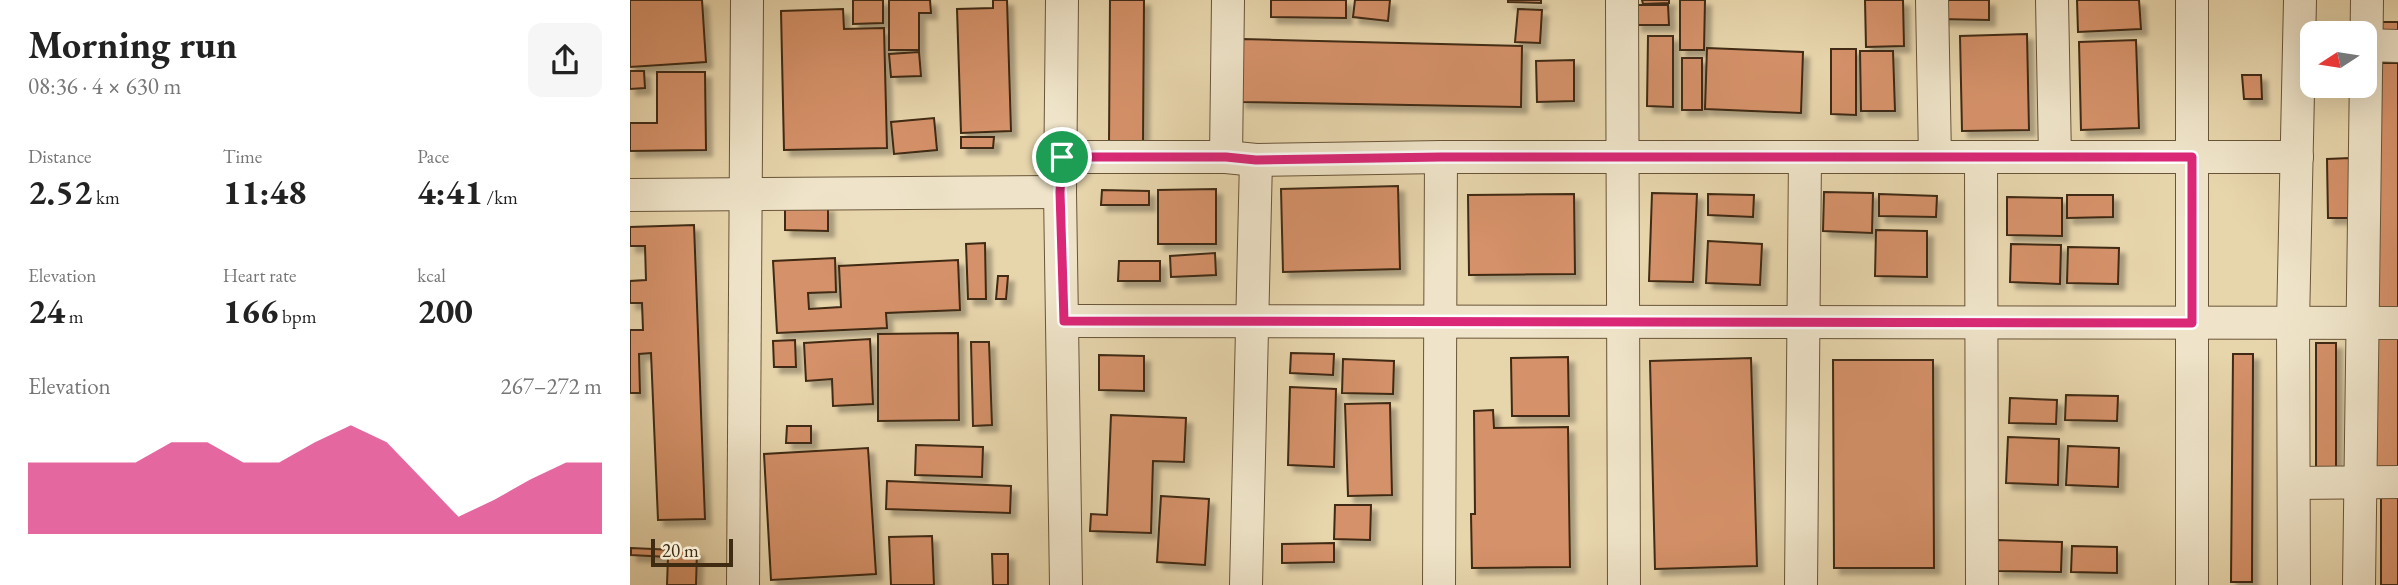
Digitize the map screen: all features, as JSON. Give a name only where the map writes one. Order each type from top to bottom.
[{"type":"street","points":[[743,585],[747,0]]},
{"type":"street","points":[[1062,0],[1060,192],[1066,585]]},
{"type":"street","points":[[1228,0],[1252,321],[1246,585]]},
{"type":"street","points":[[1622,0],[1625,585]]},
{"type":"street","points":[[1933,0],[1935,157]]},
{"type":"street","points":[[2052,0],[2055,157]]},
{"type":"street","points":[[2192,0],[2192,585]]},
{"type":"street","points":[[2300,0],[2302,21]]},
{"type":"street","points":[[2366,21],[2367,0]]},
{"type":"street","points":[[2377,45],[2398,46]]},
{"type":"street","points":[[2294,585],[2293,323],[2301,98]]},
{"type":"street","points":[[2359,585],[2364,98]]},
{"type":"street","points":[[1062,157],[2297,157]]},
{"type":"street","points":[[1439,585],[1441,157]]},
{"type":"street","points":[[1801,585],[1804,157]]},
{"type":"street","points":[[1981,157],[1982,585]]},
{"type":"street","points":[[630,195],[1060,192]]},
{"type":"street","points":[[1064,321],[2398,323]]},
{"type":"street","points":[[2294,483],[2398,482]]},
{"type":"building","points":[[630,0],[702,0],[706,62],[630,67]]},
{"type":"building","points":[[853,0],[883,0],[883,23],[853,24]]},
{"type":"building","points":[[889,0],[930,0],[931,13],[919,13],[919,50],[889,50]]},
{"type":"building","points":[[993,0],[1007,0],[1011,131],[961,133],[957,9],[993,8]]},
{"type":"building","points":[[1110,0],[1144,0],[1143,145],[1109,145]]},
{"type":"building","points":[[1271,0],[1346,0],[1346,18],[1271,17]]},
{"type":"building","points":[[1355,0],[1390,0],[1388,21],[1353,17]]},
{"type":"building","points":[[1541,0],[1541,3],[1508,2]]},
{"type":"building","points":[[1642,0],[1669,0],[1669,3],[1643,4]]},
{"type":"building","points":[[1680,0],[1705,0],[1704,50],[1680,50]]},
{"type":"building","points":[[1865,0],[1903,0],[1904,46],[1866,47]]},
{"type":"building","points":[[1939,0],[1989,0],[1989,20],[1939,19]]},
{"type":"building","points":[[2077,0],[2139,0],[2141,29],[2078,32]]},
{"type":"building","points":[[1636,5],[1668,5],[1669,25],[1636,25]]},
{"type":"building","points":[[843,9],[844,29],[884,28],[887,148],[784,150],[781,11]]},
{"type":"building","points":[[1518,9],[1542,10],[1540,43],[1515,42]]},
{"type":"building","points":[[2377,22],[2398,22],[2398,36],[2377,35]]},
{"type":"building","points":[[2027,34],[2029,130],[1962,131],[1960,36]]},
{"type":"building","points":[[1648,36],[1673,36],[1673,107],[1647,106]]},
{"type":"building","points":[[1241,39],[1522,46],[1521,107],[1240,102]]},
{"type":"building","points":[[2136,40],[2139,128],[2081,130],[2079,42]]},
{"type":"building","points":[[1707,48],[1803,52],[1801,113],[1705,109]]},
{"type":"building","points":[[1831,49],[1856,49],[1856,115],[1831,114]]},
{"type":"building","points":[[1860,51],[1893,51],[1895,111],[1861,111]]},
{"type":"building","points":[[919,52],[921,76],[891,77],[889,54]]},
{"type":"building","points":[[1682,58],[1702,58],[1702,110],[1682,110]]},
{"type":"building","points":[[1574,60],[1574,101],[1537,102],[1536,61]]},
{"type":"building","points":[[2377,63],[2398,63],[2398,312],[2376,312]]},
{"type":"building","points":[[630,71],[644,71],[645,88],[630,89]]},
{"type":"building","points":[[657,72],[705,72],[706,150],[630,151],[630,123],[657,123]]},
{"type":"building","points":[[2242,75],[2261,75],[2262,99],[2244,99]]},
{"type":"building","points":[[934,118],[937,150],[894,154],[891,122]]},
{"type":"building","points":[[961,137],[994,137],[993,148],[961,148]]},
{"type":"building","points":[[2350,158],[2351,218],[2328,218],[2327,159]]},
{"type":"building","points":[[1398,186],[1400,269],[1283,272],[1281,189]]},
{"type":"building","points":[[1216,189],[1216,244],[1158,244],[1158,190]]},
{"type":"building","points":[[1102,190],[1149,191],[1149,205],[1101,205]]},
{"type":"building","points":[[1824,192],[1873,193],[1872,233],[1823,231]]},
{"type":"building","points":[[1652,193],[1697,194],[1693,282],[1649,281]]},
{"type":"building","points":[[1574,194],[1575,274],[1469,275],[1468,195]]},
{"type":"building","points":[[1708,194],[1754,195],[1753,217],[1708,215]]},
{"type":"building","points":[[1879,194],[1937,196],[1936,217],[1879,216]]},
{"type":"building","points":[[2067,195],[2113,195],[2113,217],[2067,218]]},
{"type":"building","points":[[2007,197],[2062,198],[2062,236],[2007,235]]},
{"type":"building","points":[[785,206],[828,206],[828,231],[785,230]]},
{"type":"building","points":[[694,225],[705,519],[658,520],[651,353],[639,354],[640,393],[630,393],[630,330],[643,330],[642,303],[630,303],[630,281],[646,280],[645,246],[630,246],[630,227]]},
{"type":"building","points":[[1876,230],[1927,231],[1927,277],[1875,276]]},
{"type":"building","points":[[1708,241],[1762,244],[1760,285],[1706,283]]},
{"type":"building","points":[[985,243],[986,299],[968,299],[966,244]]},
{"type":"building","points":[[2011,244],[2061,245],[2060,284],[2010,282]]},
{"type":"building","points":[[2068,247],[2119,248],[2118,284],[2067,283]]},
{"type":"building","points":[[1215,253],[1216,275],[1171,277],[1170,256]]},
{"type":"building","points":[[835,258],[836,292],[808,293],[809,309],[841,307],[839,266],[958,260],[960,310],[886,313],[887,328],[777,333],[773,261]]},
{"type":"building","points":[[1119,261],[1160,261],[1160,281],[1118,281]]},
{"type":"building","points":[[998,276],[1008,276],[1006,299],[996,299]]},
{"type":"building","points":[[958,333],[959,420],[878,421],[878,334]]},
{"type":"building","points":[[2377,336],[2398,336],[2398,478],[2376,477]]},
{"type":"building","points":[[870,339],[873,404],[833,406],[832,379],[806,381],[804,343]]},
{"type":"building","points":[[795,340],[796,367],[774,367],[773,341]]},
{"type":"building","points":[[971,342],[989,342],[992,425],[973,426]]},
{"type":"building","points":[[2316,343],[2336,343],[2336,476],[2316,476]]},
{"type":"building","points":[[1291,353],[1334,354],[1333,375],[1290,373]]},
{"type":"building","points":[[2233,354],[2253,354],[2252,582],[2231,582]]},
{"type":"building","points":[[1099,355],[1144,356],[1144,391],[1099,390]]},
{"type":"building","points":[[1568,357],[1569,416],[1512,416],[1511,358]]},
{"type":"building","points":[[1751,358],[1757,566],[1655,569],[1650,361]]},
{"type":"building","points":[[1343,359],[1394,361],[1393,394],[1342,393]]},
{"type":"building","points":[[1833,360],[1933,360],[1934,568],[1834,568]]},
{"type":"building","points":[[1290,387],[1336,389],[1334,467],[1288,465]]},
{"type":"building","points":[[2066,395],[2118,396],[2117,421],[2065,420]]},
{"type":"building","points":[[2010,398],[2057,400],[2056,424],[2009,423]]},
{"type":"building","points":[[1390,403],[1392,495],[1348,496],[1345,404]]},
{"type":"building","points":[[1493,410],[1494,428],[1568,427],[1570,567],[1472,568],[1471,514],[1475,514],[1474,411]]},
{"type":"building","points":[[1111,415],[1186,418],[1184,462],[1153,461],[1151,533],[1090,531],[1091,514],[1107,515]]},
{"type":"building","points":[[787,426],[811,426],[811,443],[786,443]]},
{"type":"building","points":[[2008,437],[2059,439],[2058,485],[2006,483]]},
{"type":"building","points":[[916,445],[983,447],[982,477],[915,475]]},
{"type":"building","points":[[2068,446],[2119,448],[2118,487],[2066,485]]},
{"type":"building","points":[[868,448],[876,574],[771,580],[764,454]]},
{"type":"building","points":[[887,481],[1011,486],[1010,513],[886,509]]},
{"type":"building","points":[[2381,488],[2398,488],[2398,585],[2381,585]]},
{"type":"building","points":[[1161,496],[1209,499],[1205,565],[1157,562]]},
{"type":"building","points":[[1335,505],[1371,505],[1370,540],[1334,539]]},
{"type":"building","points":[[932,536],[934,585],[891,585],[889,537]]},
{"type":"building","points":[[1997,540],[2062,542],[2061,572],[1997,571]]},
{"type":"building","points":[[1334,543],[1334,562],[1282,563],[1282,544]]},
{"type":"building","points":[[2072,546],[2117,547],[2117,573],[2071,572]]},
{"type":"building","points":[[631,548],[697,551],[696,585],[667,585],[668,557],[631,555]]},
{"type":"building","points":[[992,554],[1008,554],[1008,585],[993,585]]},
{"type":"route","points":[[1062,157],[1226,157],[1256,160],[1441,157],[2192,157],[2192,323],[1064,321],[1060,192],[1062,157]]}]
